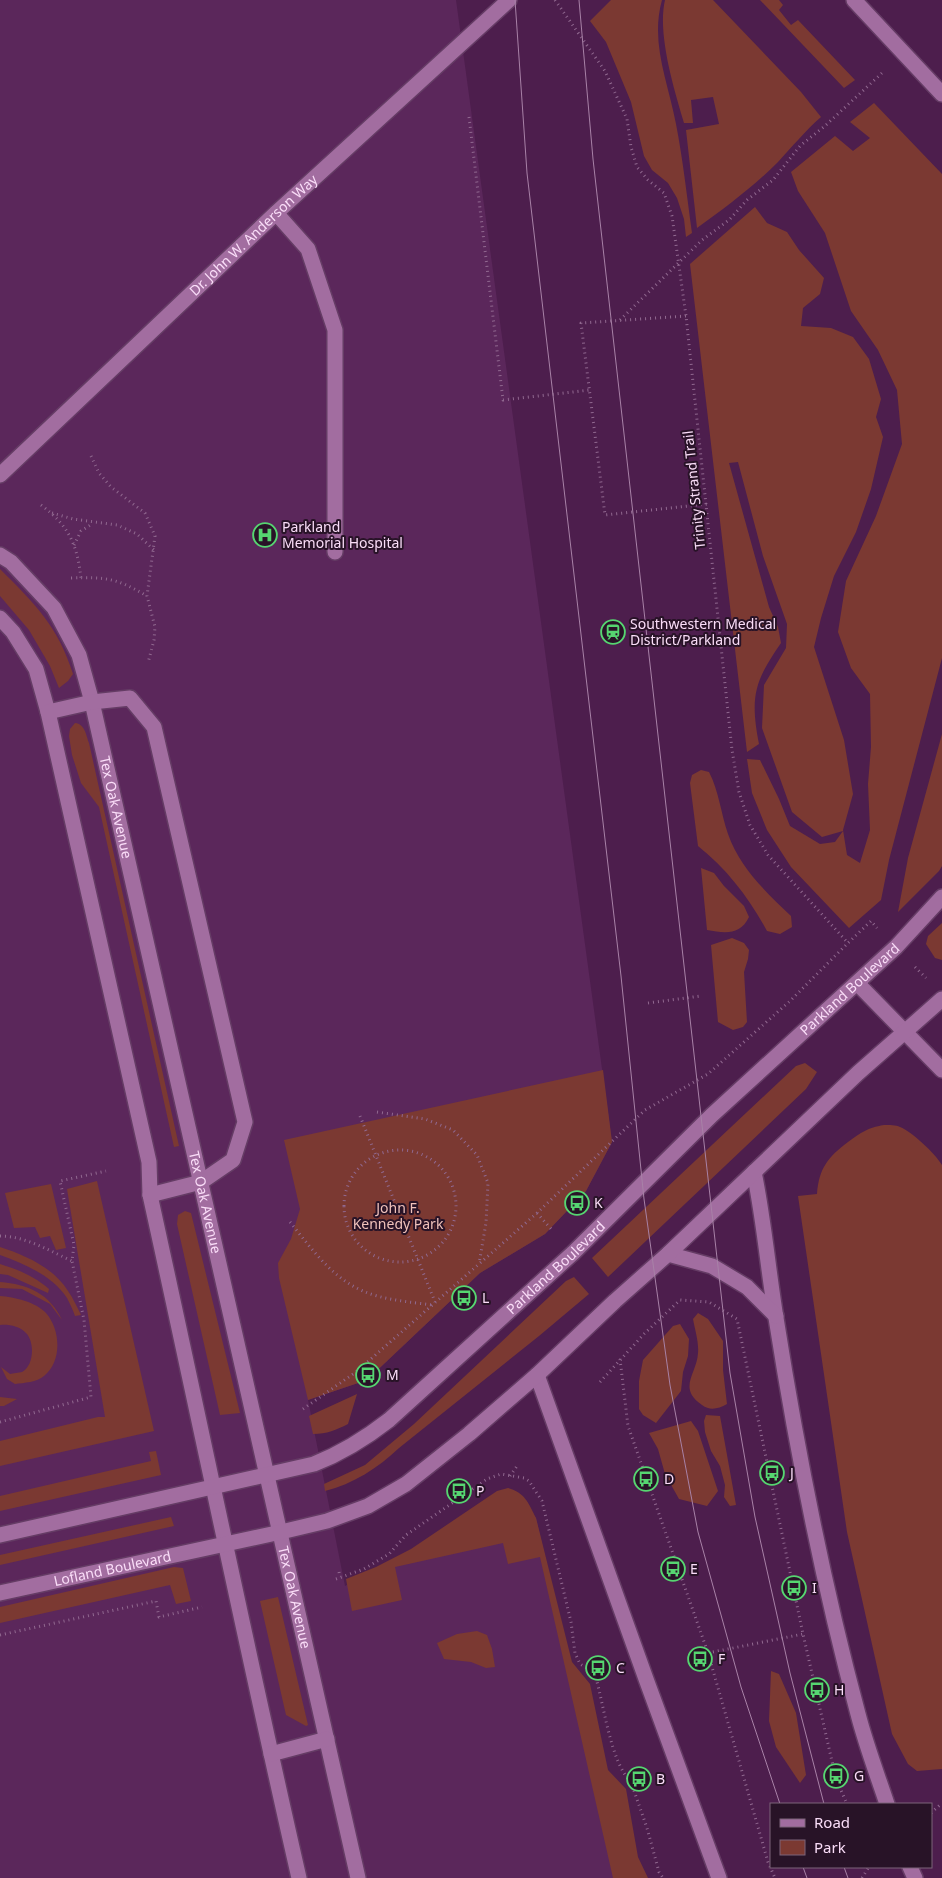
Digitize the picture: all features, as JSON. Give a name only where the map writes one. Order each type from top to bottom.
[{"type":"street","name":"Dr. John W. Anderson Way","points":[[0,475],[276,213],[509,0]]},
{"type":"street","points":[[854,0],[942,94]]},
{"type":"street","points":[[276,213],[308,249],[335,330],[334,552]]},
{"type":"street","name":"Tex Oak Avenue","points":[[0,555],[11,562],[54,608],[79,656],[92,702],[358,1878]]},
{"type":"street","points":[[0,618],[13,632],[36,668],[48,712],[149,1162],[150,1195],[214,1487],[236,1600],[299,1878]]},
{"type":"street","points":[[48,712],[92,702],[130,698],[154,727],[246,1122],[233,1160],[201,1182],[150,1195]]},
{"type":"street","name":"Parkland Boulevard","points":[[214,1487],[314,1464],[330,1458],[361,1441],[389,1420],[572,1253],[712,1115],[896,947],[942,897]]},
{"type":"street","points":[[857,983],[942,1070]]},
{"type":"street","points":[[226,1544],[327,1520],[368,1506],[406,1484],[469,1434],[537,1375],[904,1032],[942,999]]},
{"type":"street","points":[[754,1172],[763,1216],[776,1316],[801,1462],[826,1582],[858,1716],[887,1803]]},
{"type":"street","points":[[668,1254],[712,1266],[747,1287],[776,1316]]},
{"type":"street","points":[[537,1375],[646,1679],[720,1878]]},
{"type":"street","points":[[0,1535],[214,1487]]},
{"type":"street","name":"Lofland Boulevard","points":[[0,1593],[226,1544]]},
{"type":"street","points":[[271,1754],[327,1739]]},
{"type":"path","name":"Trinity Strand Trail","points":[[555,0],[605,70],[627,120],[631,147],[637,167],[648,180],[664,193],[672,216],[686,316],[732,750],[739,792],[750,825],[768,855],[848,943]]},
{"type":"path","points":[[620,320],[702,240],[729,220],[747,200],[773,180],[800,146],[826,125],[882,73]]},
{"type":"path","points":[[469,117],[503,400],[590,390]]},
{"type":"path","points":[[686,316],[582,323],[605,515],[707,504]]},
{"type":"path","points":[[92,456],[99,473],[111,486],[145,513],[155,536],[147,596],[155,627],[148,663]]},
{"type":"path","points":[[41,505],[52,513],[68,533],[78,554],[81,578]]},
{"type":"path","points":[[52,513],[73,520],[117,526],[138,534],[154,550]]},
{"type":"path","points":[[74,546],[81,530],[95,523]]},
{"type":"path","points":[[71,578],[98,577],[124,583],[147,596]]},
{"type":"path","points":[[303,1409],[356,1372],[537,1213],[645,1110],[708,1074],[790,1001],[871,921]]},
{"type":"path","points":[[648,1003],[701,996]]},
{"type":"path","points":[[376,1112],[424,1119],[453,1130],[477,1155],[488,1183],[486,1223],[479,1264]]},
{"type":"path","points":[[360,1116],[418,1260],[433,1304]]},
{"type":"path","points":[[390,1151],[416,1152],[431,1159],[446,1171],[453,1184],[457,1207],[452,1228],[440,1245],[418,1260],[398,1263],[380,1260],[368,1254],[355,1239],[346,1220],[342,1201],[347,1184],[356,1168],[366,1159],[390,1151]]},
{"type":"path","points":[[0,1422],[91,1398],[84,1320],[72,1261],[74,1245],[60,1181],[106,1171]]},
{"type":"path","points":[[537,1213],[552,1230]]},
{"type":"path","points":[[290,1222],[334,1272],[363,1292],[398,1300],[433,1304]]},
{"type":"path","points":[[0,1236],[10,1236],[44,1247],[72,1261]]},
{"type":"path","points":[[600,1382],[620,1359],[680,1300],[709,1302],[737,1318],[803,1634],[836,1779],[848,1803]]},
{"type":"path","points":[[620,1359],[628,1426],[708,1653],[770,1867]]},
{"type":"path","points":[[510,1476],[517,1466]]},
{"type":"path","points":[[339,1572],[338,1578],[364,1569],[389,1554],[406,1535],[487,1478],[501,1474],[524,1478],[529,1481],[542,1501],[571,1622],[575,1653],[580,1664],[590,1670],[596,1678],[615,1754],[626,1778],[631,1782],[647,1828],[659,1872],[663,1878]]},
{"type":"path","points":[[0,1635],[156,1602],[159,1617],[202,1607]]},
{"type":"path","points":[[708,1653],[803,1634]]},
{"type":"path","points":[[932,1812],[942,1803]]},
{"type":"shaded area","name":"Parkland Memorial Hospital","points":[[0,0],[456,0],[612,1142],[586,1191],[545,1234],[480,1273],[367,1380],[308,1400],[345,1586],[517,1495],[536,1518],[621,1878],[0,1878]]},
{"type":"green space","points":[[611,0],[662,0],[658,31],[659,47],[683,165],[692,233],[686,237],[684,219],[677,198],[668,183],[652,170],[644,156],[631,102],[606,42],[590,21]]},
{"type":"green space","points":[[665,0],[713,0],[801,92],[821,117],[759,180],[697,228],[686,130],[719,124],[713,97],[691,100],[693,123],[684,123],[671,78],[665,45],[663,14]]},
{"type":"green space","points":[[760,0],[779,0],[783,5],[779,10],[791,25],[798,20],[855,80],[844,88]]},
{"type":"green space","points":[[874,103],[942,174],[942,658],[889,860],[881,900],[849,928],[791,867],[767,830],[752,793],[747,759],[760,760],[790,826],[820,844],[835,842],[843,831],[822,837],[792,812],[762,728],[764,685],[786,648],[787,624],[763,556],[738,462],[729,463],[769,607],[778,627],[781,643],[765,669],[756,691],[755,714],[759,744],[747,752],[690,264],[755,207],[767,223],[787,232],[799,250],[824,278],[820,294],[803,308],[801,326],[831,328],[853,337],[869,359],[881,399],[876,417],[883,437],[871,489],[856,532],[834,576],[814,647],[844,740],[853,794],[843,830],[847,855],[860,863],[870,830],[868,784],[871,747],[870,694],[851,668],[838,632],[846,581],[876,516],[902,444],[897,390],[878,350],[851,311],[825,233],[798,191],[791,172],[835,136],[853,151],[870,138],[850,122]]},
{"type":"green space","points":[[0,569],[35,605],[60,642],[73,674],[59,688],[50,666],[29,630],[0,596]]},
{"type":"green space","points":[[75,723],[81,725],[89,743],[179,1146],[174,1147],[99,807],[81,783],[72,755],[69,736],[70,729]]},
{"type":"green space","points":[[942,734],[942,866],[898,912],[908,858]]},
{"type":"green space","points":[[701,770],[709,772],[718,795],[728,834],[739,858],[772,898],[791,916],[792,927],[780,934],[767,931],[737,885],[698,846],[690,783],[692,775]]},
{"type":"green space","points":[[701,868],[714,873],[744,906],[749,917],[741,927],[731,932],[707,930]]},
{"type":"green space","points":[[942,923],[942,960],[935,958],[926,944],[928,936]]},
{"type":"green space","points":[[732,938],[744,943],[749,950],[744,972],[747,1022],[743,1027],[733,1030],[718,1022],[711,945]]},
{"type":"green space","points":[[805,1063],[817,1072],[806,1089],[608,1277],[592,1258],[796,1066]]},
{"type":"green space","name":"John F. Kennedy Park","points":[[603,1070],[612,1142],[586,1191],[545,1234],[480,1273],[367,1380],[308,1400],[279,1278],[278,1263],[291,1239],[300,1209],[284,1140]]},
{"type":"green space","points":[[884,1125],[898,1126],[911,1133],[929,1149],[942,1165],[942,1769],[917,1771],[908,1764],[892,1734],[847,1532],[798,1196],[817,1194],[822,1170],[830,1158],[861,1133]]},
{"type":"green space","points":[[97,1181],[154,1431],[0,1466],[0,1441],[98,1417],[105,1417],[67,1189]]},
{"type":"green space","points":[[51,1184],[66,1248],[56,1250],[50,1236],[40,1238],[35,1227],[14,1228],[5,1193]]},
{"type":"green space","points":[[185,1211],[191,1213],[240,1413],[220,1415],[177,1224],[178,1215]]},
{"type":"green space","points":[[0,1247],[29,1258],[47,1269],[62,1283],[81,1315],[75,1316],[67,1298],[54,1283],[28,1266],[0,1255]]},
{"type":"green space","points":[[0,1264],[32,1277],[49,1289],[48,1293],[8,1275],[0,1274]]},
{"type":"green space","points":[[574,1277],[589,1294],[383,1462],[355,1480],[325,1491],[324,1484],[365,1465],[414,1424],[566,1281]]},
{"type":"green space","points":[[0,1282],[20,1285],[37,1292],[51,1303],[62,1320],[50,1304],[22,1289],[0,1288]]},
{"type":"green space","points":[[0,1296],[18,1299],[37,1306],[46,1313],[55,1328],[57,1346],[54,1363],[50,1370],[38,1380],[15,1384],[7,1379],[1,1367],[10,1374],[22,1372],[29,1365],[32,1348],[29,1337],[21,1329],[14,1326],[0,1325]]},
{"type":"green space","points":[[698,1313],[708,1319],[723,1341],[723,1370],[727,1404],[717,1408],[705,1407],[695,1399],[689,1387],[697,1361],[698,1349],[693,1319]]},
{"type":"green space","points":[[680,1324],[689,1339],[688,1356],[683,1372],[681,1391],[656,1423],[643,1415],[639,1409],[639,1381],[643,1360],[673,1326]]},
{"type":"green space","points":[[357,1394],[348,1424],[331,1431],[313,1434],[309,1416]]},
{"type":"green space","points":[[0,1397],[17,1399],[4,1406],[0,1406]]},
{"type":"green space","points":[[706,1415],[720,1416],[736,1505],[730,1506],[724,1497],[725,1485],[720,1466],[711,1451],[705,1432],[704,1421]]},
{"type":"green space","points":[[691,1421],[698,1431],[718,1491],[707,1506],[679,1499],[665,1474],[658,1449],[649,1433]]},
{"type":"green space","points":[[156,1451],[161,1475],[0,1511],[0,1496],[151,1461],[149,1452]]},
{"type":"green space","points":[[508,1488],[522,1495],[536,1518],[572,1662],[590,1684],[608,1770],[626,1789],[638,1857],[648,1878],[613,1878],[540,1557],[508,1564],[503,1543],[395,1567],[402,1600],[352,1611],[346,1579],[376,1567],[411,1549],[497,1491]]},
{"type":"green space","points":[[171,1517],[174,1526],[0,1565],[0,1555]]},
{"type":"green space","points":[[174,1567],[183,1568],[191,1601],[176,1604],[170,1585],[0,1623],[0,1607]]},
{"type":"green space","points":[[278,1597],[308,1725],[306,1726],[286,1715],[260,1601]]},
{"type":"green space","points":[[477,1631],[487,1635],[495,1667],[486,1668],[471,1662],[444,1659],[437,1643],[457,1634]]},
{"type":"green space","points":[[771,1671],[779,1674],[796,1713],[806,1775],[800,1783],[776,1747],[769,1721]]},
{"type":"tram line","points":[[515,0],[527,173],[621,976],[644,1199],[670,1385],[698,1532],[741,1687],[780,1803]]},
{"type":"tram line","points":[[579,0],[593,159],[730,1373],[755,1517],[790,1673],[824,1803]]},
{"type":"tram line","points":[[803,1868],[807,1878]]},
{"type":"tram line","points":[[844,1868],[848,1878]]},
{"type":"place","name":"Parkland Memorial Hospital","points":[[265,535]]},
{"type":"place","name":"Southwestern Medical District/Parkland","points":[[613,632]]},
{"type":"place","name":"K","points":[[577,1203]]},
{"type":"place","name":"L","points":[[464,1298]]},
{"type":"place","name":"M","points":[[368,1375]]},
{"type":"place","name":"J","points":[[772,1473]]},
{"type":"place","name":"D","points":[[646,1479]]},
{"type":"place","name":"P","points":[[459,1491]]},
{"type":"place","name":"E","points":[[673,1569]]},
{"type":"place","name":"I","points":[[794,1588]]},
{"type":"place","name":"F","points":[[700,1659]]},
{"type":"place","name":"C","points":[[598,1668]]},
{"type":"place","name":"H","points":[[817,1690]]},
{"type":"place","name":"G","points":[[836,1776]]},
{"type":"place","name":"B","points":[[639,1779]]}]
